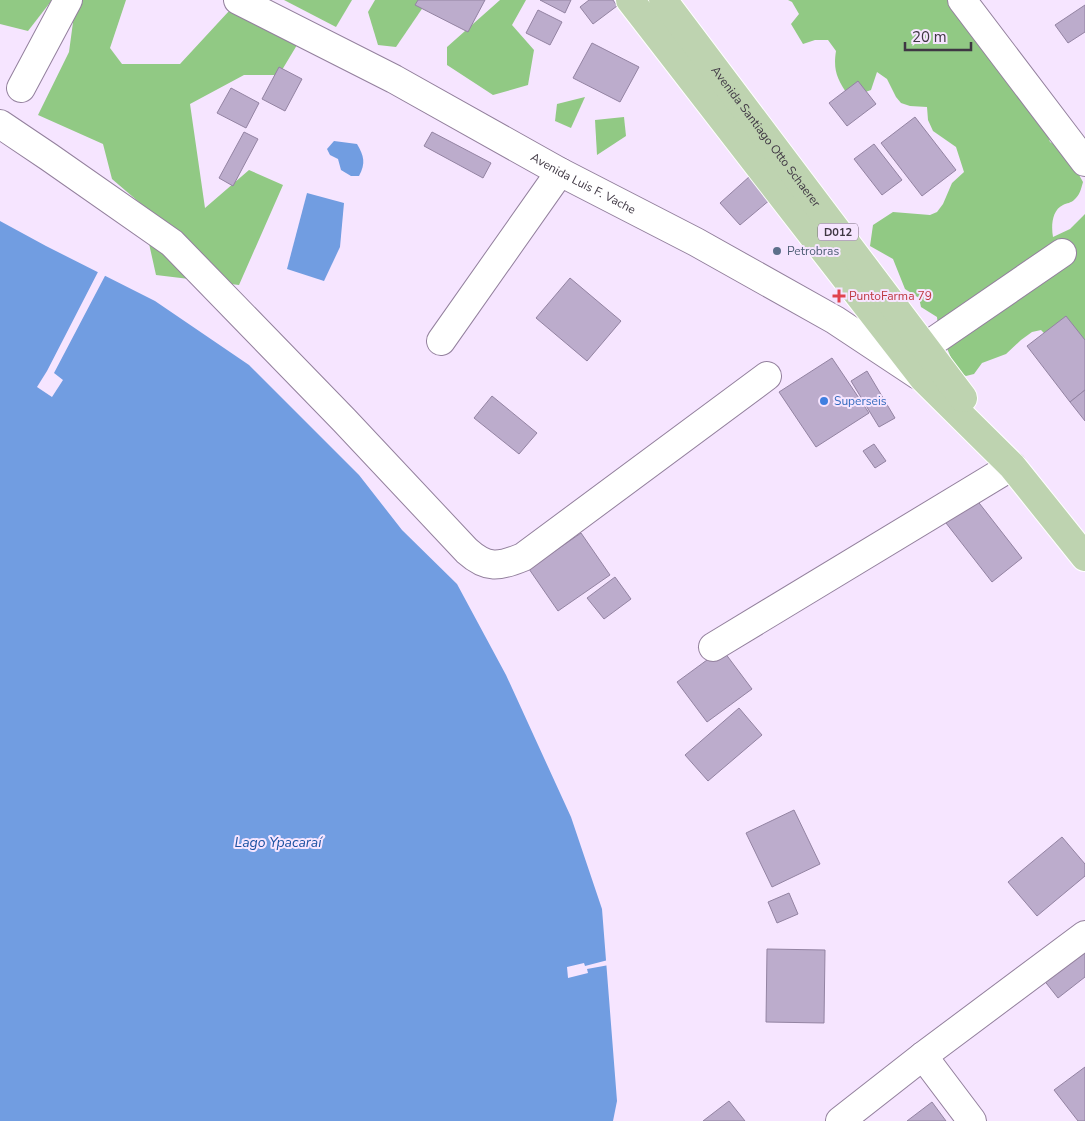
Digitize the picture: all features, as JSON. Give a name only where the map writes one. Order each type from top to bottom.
[{"type":"main road","name":"Avenida Santiago Otto Schaerer","points":[[630,0],[923,378]]},
{"type":"main road","name":"Avenida Santiago Otto Schaerer","points":[[663,0],[925,347],[1012,466]]},
{"type":"main road","name":"D012","points":[[923,378],[1012,466],[1085,557]]},
{"type":"street","points":[[21,88],[68,0]]},
{"type":"street","name":"Avenida Luis F. Vache","points":[[238,0],[394,79],[560,172],[696,242],[835,320],[923,378]]},
{"type":"street","points":[[962,0],[1085,162]]},
{"type":"street","points":[[0,124],[172,243],[344,420],[467,551],[477,560],[490,565],[506,564],[524,557],[766,376]]},
{"type":"street","points":[[441,341],[560,172]]},
{"type":"street","points":[[925,347],[1062,253]]},
{"type":"street","points":[[713,647],[1012,466]]},
{"type":"street","points":[[840,1121],[923,1056],[1085,935]]},
{"type":"street","points":[[923,1056],[972,1121]]},
{"type":"green space","points":[[0,0],[52,0],[28,31],[0,24]]},
{"type":"green space","points":[[76,0],[126,0],[110,48],[122,64],[180,64],[229,11],[269,17],[297,45],[279,75],[244,75],[190,104],[205,208],[249,170],[283,185],[239,285],[156,275],[140,203],[112,179],[103,144],[38,115],[69,52]]},
{"type":"green space","points":[[284,0],[352,0],[336,27]]},
{"type":"green space","points":[[375,0],[428,0],[396,47],[378,45],[368,12]]},
{"type":"green space","points":[[500,0],[526,0],[512,25],[534,50],[528,85],[493,95],[447,65],[447,47]]},
{"type":"green space","points":[[788,0],[961,0],[961,20],[972,36],[991,50],[1042,119],[1050,142],[1066,152],[1083,182],[1076,198],[1072,202],[1059,207],[1054,214],[1052,228],[1053,237],[1070,229],[1085,214],[1085,348],[1048,337],[1041,330],[1032,332],[1006,354],[982,363],[974,374],[966,376],[957,372],[938,327],[937,317],[921,307],[919,298],[905,289],[893,259],[870,246],[873,225],[893,212],[930,215],[937,212],[943,204],[952,183],[964,172],[956,147],[933,131],[928,120],[927,107],[910,106],[901,103],[887,79],[877,72],[871,90],[857,95],[848,95],[837,74],[835,64],[836,51],[828,40],[815,40],[803,44],[791,24],[799,14],[792,2]]},
{"type":"green space","points":[[585,97],[571,128],[555,121],[557,104]]},
{"type":"green space","points":[[624,117],[626,136],[597,155],[595,120]]},
{"type":"water","points":[[334,141],[357,144],[363,160],[363,167],[359,176],[351,176],[341,170],[338,159],[330,155],[327,149]]},
{"type":"water","points":[[307,193],[344,203],[340,247],[324,281],[287,269]]},
{"type":"water","name":"Lago Ypacaraí","points":[[0,221],[155,301],[249,365],[359,475],[402,530],[457,584],[506,675],[571,817],[602,909],[617,1101],[613,1121],[0,1121]]},
{"type":"pier","points":[[99,270],[106,274],[54,373],[63,380],[52,397],[37,387]]},
{"type":"pier","points":[[608,960],[609,965],[587,969],[588,973],[568,978],[567,967],[584,963],[585,966]]},
{"type":"building","points":[[418,0],[485,0],[468,32],[415,5]]},
{"type":"building","points":[[540,0],[571,0],[565,13]]},
{"type":"building","points":[[589,0],[613,0],[617,6],[593,24],[580,7]]},
{"type":"building","points":[[1085,5],[1085,32],[1068,43],[1055,25]]},
{"type":"building","points":[[538,10],[562,22],[550,45],[526,33]]},
{"type":"building","points":[[592,43],[639,67],[620,102],[573,78]]},
{"type":"building","points":[[279,67],[302,79],[285,111],[262,99]]},
{"type":"building","points":[[858,81],[876,104],[847,126],[829,103]]},
{"type":"building","points":[[231,88],[259,103],[246,128],[217,113]]},
{"type":"building","points":[[915,117],[956,170],[922,196],[881,143]]},
{"type":"building","points":[[244,132],[258,139],[233,186],[219,178]]},
{"type":"building","points":[[432,132],[491,163],[483,178],[424,146]]},
{"type":"building","points":[[874,144],[902,180],[882,195],[854,159]]},
{"type":"building","points":[[750,176],[771,199],[740,225],[720,203]]},
{"type":"building","points":[[570,278],[621,321],[587,361],[536,318]]},
{"type":"building","points":[[1066,316],[1085,340],[1085,390],[1070,402],[1027,346]]},
{"type":"building","points":[[832,358],[869,413],[816,447],[779,392]]},
{"type":"building","points":[[867,371],[895,418],[879,427],[851,381]]},
{"type":"building","points":[[1085,390],[1085,421],[1070,402]]},
{"type":"building","points":[[492,396],[537,433],[519,454],[474,418]]},
{"type":"building","points":[[874,444],[886,461],[875,468],[863,451]]},
{"type":"building","points":[[976,499],[1022,558],[992,582],[946,523]]},
{"type":"building","points":[[581,533],[610,575],[558,611],[529,569]]},
{"type":"building","points":[[615,577],[631,599],[604,619],[587,598]]},
{"type":"building","points":[[722,649],[752,689],[707,722],[677,682]]},
{"type":"building","points":[[739,708],[762,735],[708,781],[685,755]]},
{"type":"building","points":[[794,810],[820,864],[772,887],[746,833]]},
{"type":"building","points":[[1062,837],[1085,864],[1085,876],[1037,916],[1008,882]]},
{"type":"building","points":[[789,893],[798,914],[777,923],[768,902]]},
{"type":"building","points":[[1085,947],[1085,977],[1058,998],[1043,979]]},
{"type":"building","points":[[767,949],[825,950],[824,1023],[766,1022]]},
{"type":"building","points":[[1085,1067],[1085,1121],[1078,1121],[1054,1090]]},
{"type":"building","points":[[729,1101],[745,1121],[703,1121]]},
{"type":"building","points":[[932,1102],[946,1121],[907,1121]]},
{"type":"place","name":"Petrobras","points":[[777,251]]},
{"type":"place","name":"PuntoFarma 79","points":[[839,296]]},
{"type":"place","name":"Superseis","points":[[824,401]]}]
